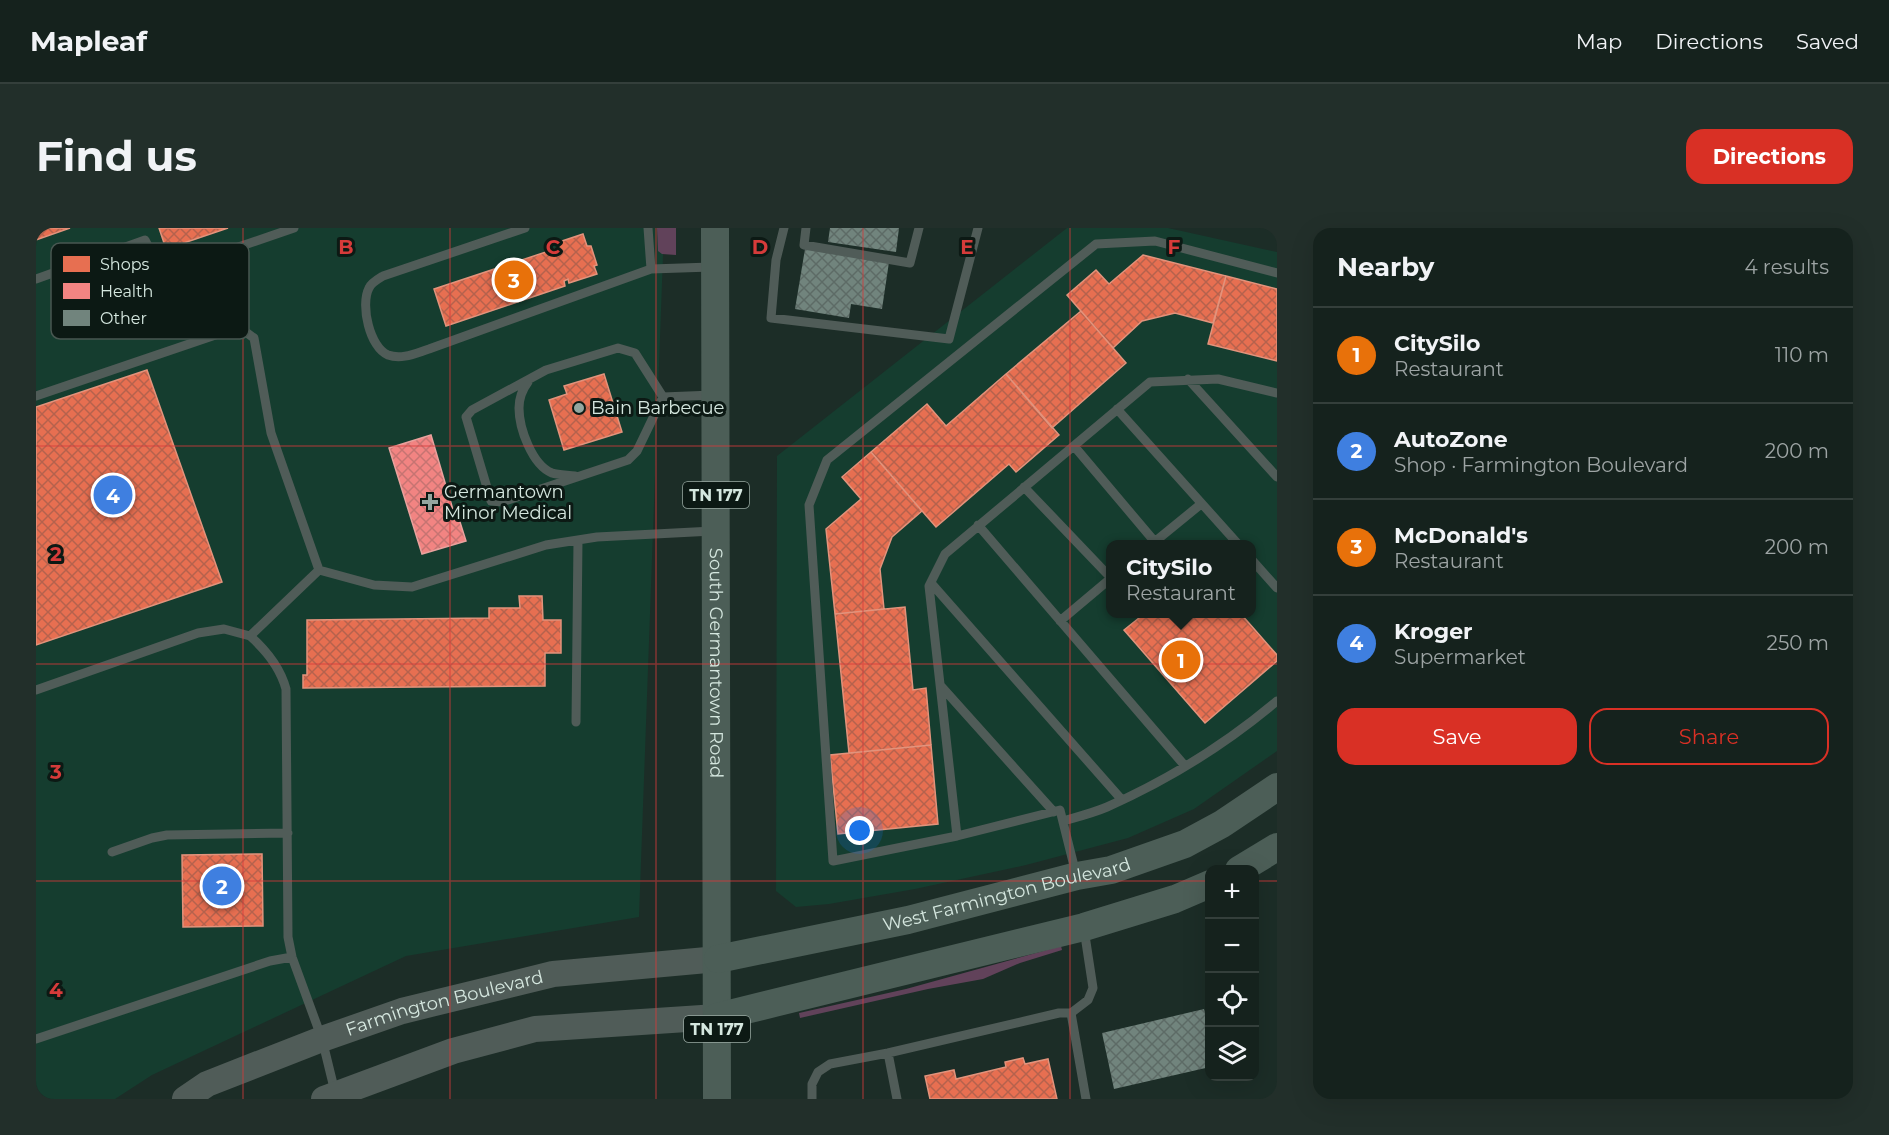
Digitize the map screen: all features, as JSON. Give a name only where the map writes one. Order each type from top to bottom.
[{"type":"main road","name":"South Germantown Road","points":[[715,228],[717,1099]]},
{"type":"main road","name":"West Farmington Boulevard","points":[[718,959],[908,920],[1077,876],[1111,870],[1185,844],[1222,824],[1277,787]]},
{"type":"main road","points":[[1247,865],[1277,847]]},
{"type":"main road","points":[[332,1097],[453,1051],[535,1029],[717,1017],[1084,927],[1175,899],[1205,886]]},
{"type":"main road","name":"Farmington Boulevard","points":[[185,1099],[207,1084],[322,1039],[402,1011],[553,974],[718,959]]},
{"type":"lane","points":[[249,243],[294,228]]},
{"type":"lane","points":[[525,228],[383,276],[369,286],[365,302],[367,320],[376,345],[387,354],[402,357],[651,269],[716,267]]},
{"type":"lane","points":[[648,228],[651,269]]},
{"type":"lane","points":[[784,228],[776,260],[771,318],[949,339],[978,228]]},
{"type":"lane","points":[[806,228],[804,245],[910,263],[919,228]]},
{"type":"lane","points":[[1077,876],[1060,810],[957,836],[833,861],[809,505],[827,460],[1096,244],[1155,241],[1277,273]]},
{"type":"lane","points":[[36,279],[51,274]]},
{"type":"lane","points":[[249,334],[254,338],[271,433],[319,570]]},
{"type":"lane","points":[[36,396],[204,339]]},
{"type":"lane","points":[[618,348],[635,353],[663,397],[637,451],[628,460],[502,502],[491,501],[466,417],[472,410],[546,370],[618,348]]},
{"type":"lane","points":[[531,379],[522,391],[519,408],[525,437],[532,454],[551,472],[577,476]]},
{"type":"lane","points":[[957,836],[929,586],[945,554],[1150,382],[1188,379],[1218,380],[1277,393]]},
{"type":"lane","points":[[1188,379],[1277,477]]},
{"type":"lane","points":[[663,397],[715,395]]},
{"type":"lane","points":[[1117,409],[1234,540]]},
{"type":"lane","points":[[1074,446],[1152,540]]},
{"type":"lane","points":[[1024,487],[1106,574]]},
{"type":"lane","points":[[1158,540],[1201,504]]},
{"type":"lane","points":[[978,525],[1185,766]]},
{"type":"lane","points":[[319,570],[374,585],[412,587],[546,545],[579,540],[716,531]]},
{"type":"lane","points":[[576,722],[579,540]]},
{"type":"lane","points":[[1256,565],[1277,588]]},
{"type":"lane","points":[[250,636],[319,570]]},
{"type":"lane","points":[[1060,621],[1106,581]]},
{"type":"lane","points":[[931,583],[1122,800]]},
{"type":"lane","points":[[36,690],[204,631],[224,628],[250,636],[273,660],[282,677],[285,689],[288,937],[292,957],[322,1039],[332,1097]]},
{"type":"lane","points":[[940,685],[1054,812]]},
{"type":"lane","points":[[1063,821],[1105,808],[1162,780],[1245,728],[1277,701]]},
{"type":"lane","points":[[112,852],[167,835],[288,833]]},
{"type":"lane","points":[[812,1099],[812,1084],[818,1072],[830,1064],[888,1053],[1059,1013],[1071,1013],[1088,1000],[1093,988],[1084,927]]},
{"type":"lane","points":[[36,1038],[270,961],[292,957]]},
{"type":"lane","points":[[1071,1013],[1086,1099]]},
{"type":"lane","points":[[888,1053],[897,1099]]},
{"type":"shaded area","points":[[36,228],[664,228],[639,917],[406,956],[152,1075],[115,1099],[36,1099]]},
{"type":"shaded area","points":[[657,228],[676,228],[676,255],[662,254],[658,251]]},
{"type":"shaded area","points":[[1067,228],[1168,228],[1277,252],[1277,751],[1194,809],[1128,838],[1026,865],[915,889],[829,904],[796,907],[776,891],[777,456]]},
{"type":"shaded area","points":[[1061,946],[1062,950],[1020,963],[983,979],[800,1018],[799,1013],[906,989]]},
{"type":"building: Shops","points":[[36,228],[70,228],[36,240]]},
{"type":"building: Shops","points":[[159,228],[228,228],[184,243],[164,243]]},
{"type":"building: Shops","points":[[583,234],[587,246],[591,246],[597,265],[594,266],[597,274],[569,283],[568,279],[564,281],[565,286],[446,326],[434,289],[558,248],[556,243]]},
{"type":"building: Shops","points":[[1143,255],[1226,276],[1213,323],[1175,313],[1142,321],[1113,348],[1067,295],[1096,270],[1109,284]]},
{"type":"building: Shops","points":[[1226,276],[1277,289],[1277,361],[1208,344]]},
{"type":"building: Shops","points":[[1081,311],[1126,363],[1052,428],[1006,374]]},
{"type":"building: Shops","points":[[147,370],[222,582],[36,645],[36,407]]},
{"type":"building: Shops","points":[[604,374],[622,432],[564,450],[549,400],[567,394],[564,386]]},
{"type":"building: Shops","points":[[1006,374],[1059,435],[1016,472],[1009,464],[936,527],[871,452],[927,404],[946,426]]},
{"type":"building: Shops","points":[[871,452],[922,511],[892,537],[880,569],[884,609],[835,614],[826,529],[861,499],[842,477]]},
{"type":"building: Shops","points":[[519,596],[542,596],[543,620],[561,620],[561,653],[545,653],[545,686],[303,688],[303,675],[307,675],[307,620],[489,618],[489,608],[520,608]]},
{"type":"building: Shops","points":[[905,607],[913,690],[926,688],[931,745],[849,753],[835,614]]},
{"type":"building: Shops","points":[[1139,618],[1245,618],[1277,655],[1277,661],[1205,723],[1124,630]]},
{"type":"building: Shops","points":[[931,745],[938,824],[838,834],[830,755]]},
{"type":"building: Shops","points":[[262,854],[263,926],[183,927],[182,855]]},
{"type":"building: Shops","points":[[1023,1058],[1025,1064],[1048,1059],[1057,1099],[930,1099],[925,1076],[954,1070],[956,1079],[1006,1067],[1005,1062]]},
{"type":"building: Health","points":[[431,435],[456,520],[459,519],[466,541],[422,554],[389,448]]},
{"type":"building: Other","points":[[830,228],[899,228],[896,252],[828,242]]},
{"type":"building: Other","points":[[805,249],[889,262],[882,309],[851,304],[849,318],[795,309]]},
{"type":"building: Other","points":[[1204,1009],[1205,1068],[1114,1089],[1102,1033]]},
{"type":"place","name":"McDonald's","points":[[514,280]]},
{"type":"place","name":"Bain Barbecue","points":[[579,408]]},
{"type":"place","name":"Kroger","points":[[113,495]]},
{"type":"place","name":"Germantown Minor Medical","points":[[430,502]]},
{"type":"place","name":"CitySilo","points":[[1181,660]]},
{"type":"place","name":"AutoZone","points":[[222,886]]}]
